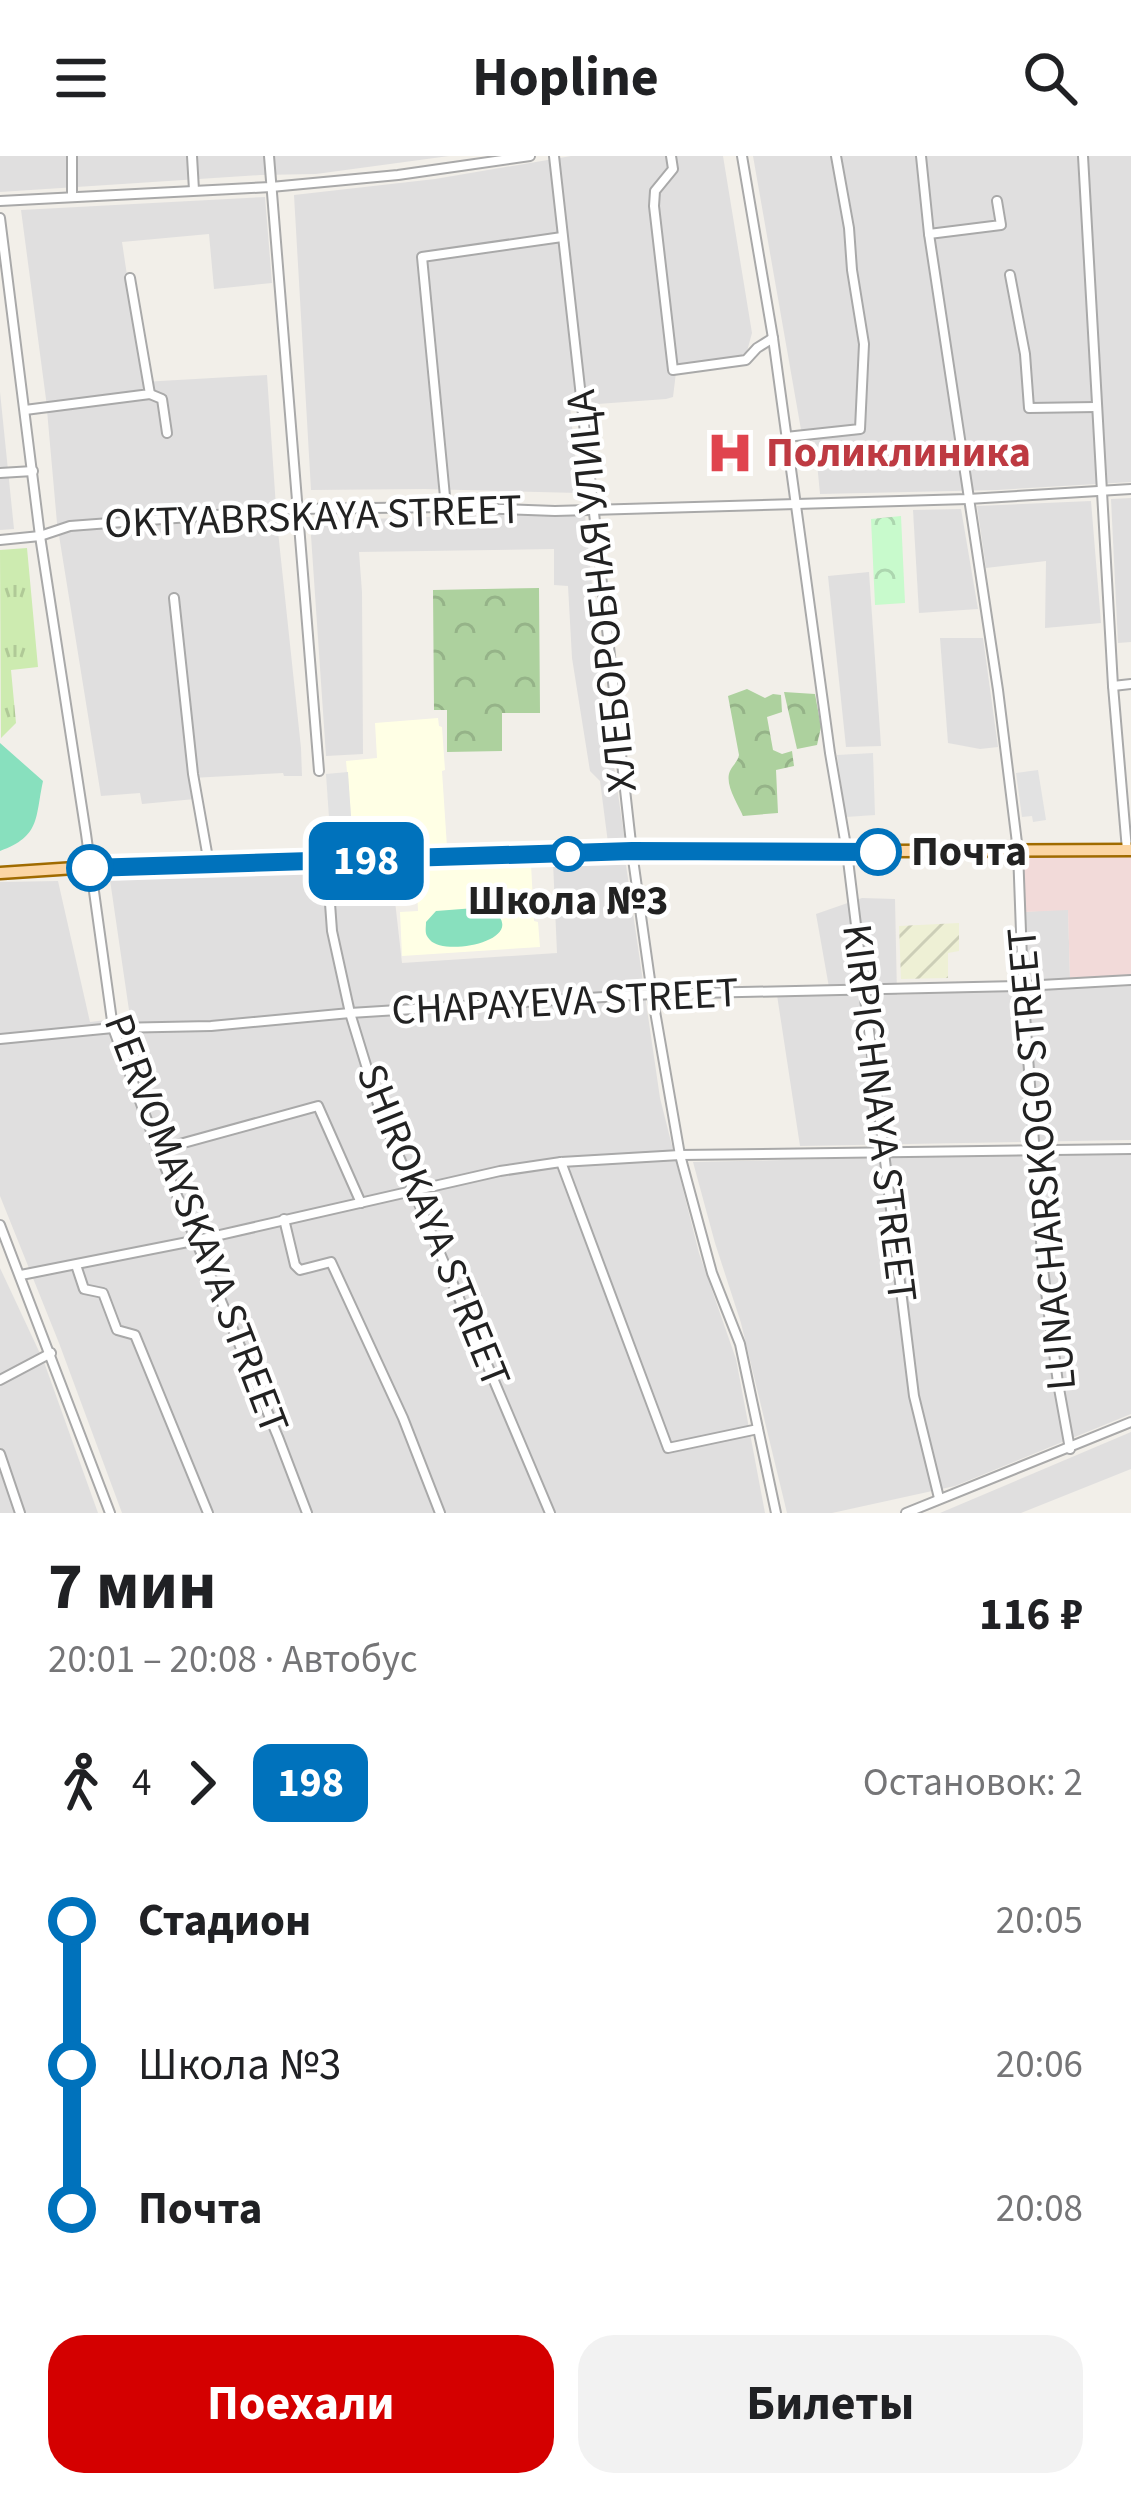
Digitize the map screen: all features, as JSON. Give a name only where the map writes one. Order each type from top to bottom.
[{"type":"main road","points":[[0,873],[632,851],[1129,850]]},
{"type":"street","points":[[72,156],[72,196]]},
{"type":"street","points":[[192,156],[194,191]]},
{"type":"street","points":[[268,156],[319,771]]},
{"type":"street","points":[[0,201],[271,187],[398,176],[466,160],[530,156]]},
{"type":"street","name":"ХЛЕБОРОБНАЯ УЛИЦА","points":[[554,156],[652,994],[680,1155],[712,1273],[740,1344],[776,1513]]},
{"type":"street","points":[[671,156],[674,170],[655,191],[654,206],[673,370],[746,360],[773,338]]},
{"type":"street","name":"KIRPICHNAYA STREET","points":[[742,156],[847,852],[914,1396],[940,1498]]},
{"type":"street","points":[[786,436],[860,429],[864,344],[836,156]]},
{"type":"street","name":"LUNACHARSKOGO STREET","points":[[921,156],[1018,851],[1042,1269],[1070,1449]]},
{"type":"street","points":[[1083,156],[1113,686],[1129,850]]},
{"type":"street","points":[[929,234],[1001,225],[997,201]]},
{"type":"street","name":"PERVOMAYSKAYA STREET","points":[[0,218],[40,536],[113,1028],[307,1513]]},
{"type":"street","points":[[446,507],[422,257],[562,237]]},
{"type":"street","points":[[1010,275],[1025,354],[1029,408],[1096,407]]},
{"type":"street","points":[[130,278],[150,394]]},
{"type":"street","points":[[25,410],[150,394],[162,399],[167,433]]},
{"type":"street","points":[[0,472],[33,471]]},
{"type":"street","name":"OKTYABRSKAYA STREET","points":[[0,540],[40,536],[70,526],[295,509],[555,511],[968,500],[1131,490]]},
{"type":"street","points":[[174,598],[193,773],[209,864]]},
{"type":"street","points":[[1113,686],[1131,684]]},
{"type":"street","name":"SHIROKAYA STREET","points":[[327,862],[332,931],[350,1013],[381,1114],[550,1513]]},
{"type":"street","name":"CHAPAYEVA STREET","points":[[0,1039],[652,994],[1131,980]]},
{"type":"street","points":[[158,1150],[318,1106],[361,1203]]},
{"type":"street","points":[[21,1275],[560,1162],[680,1155],[1131,1149]]},
{"type":"street","points":[[560,1162],[668,1448],[758,1429]]},
{"type":"street","points":[[284,1219],[300,1270],[331,1262],[403,1418],[440,1513]]},
{"type":"street","points":[[0,1225],[110,1513]]},
{"type":"street","points":[[76,1265],[84,1288],[104,1293],[117,1330],[135,1335],[208,1513]]},
{"type":"street","points":[[0,1380],[51,1353]]},
{"type":"street","points":[[906,1513],[1131,1422]]},
{"type":"street","points":[[0,1454],[20,1513]]},
{"type":"shaded area","points":[[0,156],[449,156],[316,174],[0,192]]},
{"type":"shaded area","points":[[571,156],[723,156],[752,333],[746,355],[677,364],[673,397],[570,406],[579,493],[311,490],[294,195],[435,179]]},
{"type":"shaded area","points":[[753,156],[1131,156],[1131,482],[820,494],[815,442],[803,441]]},
{"type":"shaded area","points":[[265,197],[272,283],[214,289],[209,234],[122,242],[143,382],[267,375],[302,776],[192,778],[195,799],[142,804],[140,793],[101,796],[57,523],[21,210]]},
{"type":"shaded area","points":[[0,392],[14,529],[0,530]]},
{"type":"shaded area","points":[[1131,498],[1131,642],[1118,643],[1111,499]]},
{"type":"shaded area","points":[[1091,501],[1101,623],[1045,628],[1046,561],[986,568],[977,506]]},
{"type":"shaded area","points":[[961,509],[978,609],[919,613],[913,510]]},
{"type":"shaded area","points":[[585,515],[601,676],[625,842],[608,843],[600,781],[590,771],[572,658],[568,586],[554,585],[554,549],[359,552],[363,754],[326,756],[310,521]]},
{"type":"shaded area","points":[[869,572],[881,746],[846,747],[828,576]]},
{"type":"shaded area","points":[[940,638],[983,638],[998,747],[948,743]]},
{"type":"shaded area","points":[[438,718],[447,847],[354,849],[346,761],[377,758],[375,723]]},
{"type":"shaded area","points":[[873,753],[875,815],[846,817],[837,755]]},
{"type":"shaded area","points":[[1038,770],[1046,820],[1033,822],[1032,816],[1022,817],[1016,773]]},
{"type":"shaded area","points":[[348,772],[353,846],[331,847],[326,774]]},
{"type":"shaded area","points":[[1021,853],[1131,855],[1131,978],[1070,979],[1068,910],[1023,912]]},
{"type":"shaded area","points":[[553,862],[626,865],[660,1098],[699,1253],[736,1359],[765,1513],[122,1513],[0,1196],[0,882],[58,881],[90,1022],[130,1017],[110,880],[391,866],[402,963],[557,953]]},
{"type":"shaded area","name":"Школа №3","points":[[531,864],[540,947],[402,956],[400,912],[418,911],[416,871]]},
{"type":"shaded area","points":[[862,898],[895,899],[897,995],[1131,986],[1131,1140],[800,1146],[777,995],[830,993],[816,914]]},
{"type":"shaded area","points":[[1068,909],[1070,979],[1027,980],[1023,912]]},
{"type":"shaded area","points":[[959,923],[959,951],[948,953],[948,978],[901,979],[899,926]]},
{"type":"shaded area","points":[[1131,1155],[1131,1414],[955,1486],[832,1513],[787,1513],[741,1323],[693,1162]]},
{"type":"shaded area","points":[[0,1268],[44,1362],[98,1513],[0,1513]]},
{"type":"shaded area","points":[[1131,1432],[1131,1469],[1021,1513],[940,1513]]},
{"type":"green space","points":[[901,516],[905,603],[875,605],[871,519]]},
{"type":"green space","points":[[27,548],[38,667],[11,670],[16,723],[1,738],[0,550]]},
{"type":"green space","points":[[539,588],[540,713],[502,713],[502,751],[447,752],[447,710],[434,710],[433,590]]},
{"type":"green space","points":[[747,689],[765,698],[781,695],[782,712],[767,717],[773,750],[792,751],[794,766],[776,770],[778,813],[743,816],[730,788],[730,771],[739,755],[728,696]]},
{"type":"green space","points":[[784,692],[815,694],[821,727],[817,745],[797,749]]},
{"type":"green space","points":[[0,743],[43,781],[30,832],[0,851]]},
{"type":"green space","points":[[488,907],[500,918],[502,928],[483,942],[453,947],[439,945],[427,936],[426,922],[436,911]]},
{"type":"bus line","name":"198","points":[[90,868],[632,851],[878,852]]},
{"type":"place","name":"Поликлиника","points":[[730,453]]},
{"type":"place","name":"Почта","points":[[878,852]]},
{"type":"place","name":"Школа №3","points":[[568,854]]}]
